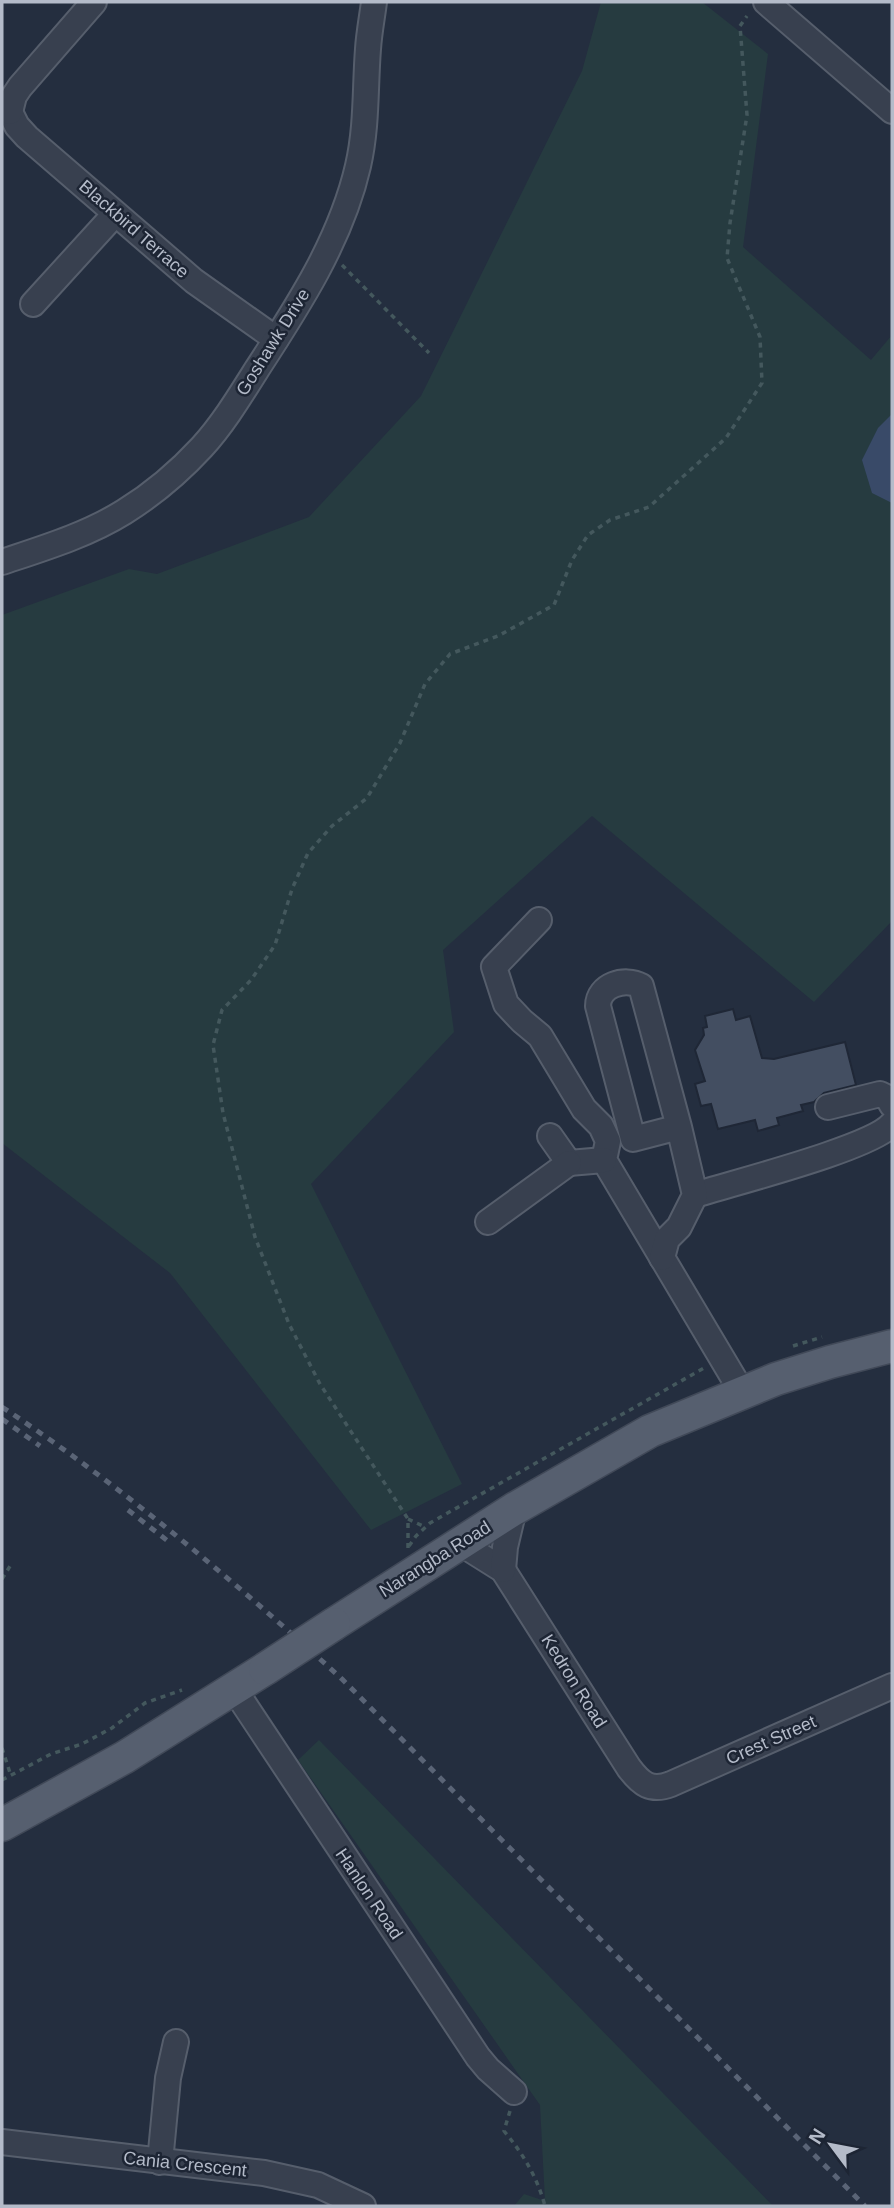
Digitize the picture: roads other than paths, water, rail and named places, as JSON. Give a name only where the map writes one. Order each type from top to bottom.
[{"type":"main road","name":"Narangba Road","points":[[2,1825],[125,1757],[514,1509],[650,1431],[742,1392],[803,1370],[892,1346]]},
{"type":"street","points":[[6,112],[20,87],[94,2]]},
{"type":"street","name":"Goshawk Drive","points":[[2,562],[51,546],[124,512],[177,473],[223,420],[276,339],[327,251],[344,212],[359,164],[374,2]]},
{"type":"street","points":[[756,9],[892,111]]},
{"type":"street","name":"Blackbird Terrace","points":[[6,112],[27,137],[194,281],[276,339]]},
{"type":"street","points":[[33,303],[115,214]]},
{"type":"street","points":[[539,920],[494,967],[506,1004],[540,1036],[584,1109],[601,1126],[608,1141],[604,1160],[742,1392]]},
{"type":"street","points":[[662,1258],[667,1239],[679,1227],[695,1195],[678,1127],[641,986],[633,982],[621,982],[601,994],[597,1006],[634,1139],[678,1127]]},
{"type":"street","points":[[828,1107],[880,1094],[888,1098],[892,1105]]},
{"type":"street","points":[[695,1195],[839,1150],[881,1133],[892,1124]]},
{"type":"street","points":[[550,1136],[569,1163]]},
{"type":"street","points":[[488,1222],[569,1163],[604,1160]]},
{"type":"street","points":[[503,1570],[505,1547],[514,1509]]},
{"type":"street","name":"Kedron Road","points":[[460,1543],[503,1570],[629,1768],[649,1787]]},
{"type":"street","name":"Hanlon Road","points":[[234,1689],[478,2057],[514,2092]]},
{"type":"street","name":"Crest Street","points":[[649,1787],[661,1788],[671,1784],[891,1689]]},
{"type":"street","points":[[160,2162],[168,2078],[176,2042]]},
{"type":"street","name":"Cania Crescent","points":[[2,2142],[291,2178],[318,2185],[363,2206]]},
{"type":"water","points":[[892,414],[892,503],[872,493],[862,460],[878,428]]},
{"type":"railway","points":[[2,1407],[91,1469],[177,1536],[342,1679],[865,2206]]},
{"type":"railway","points":[[2,1419],[40,1446]]},
{"type":"railway","points":[[128,1510],[169,1542]]}]
